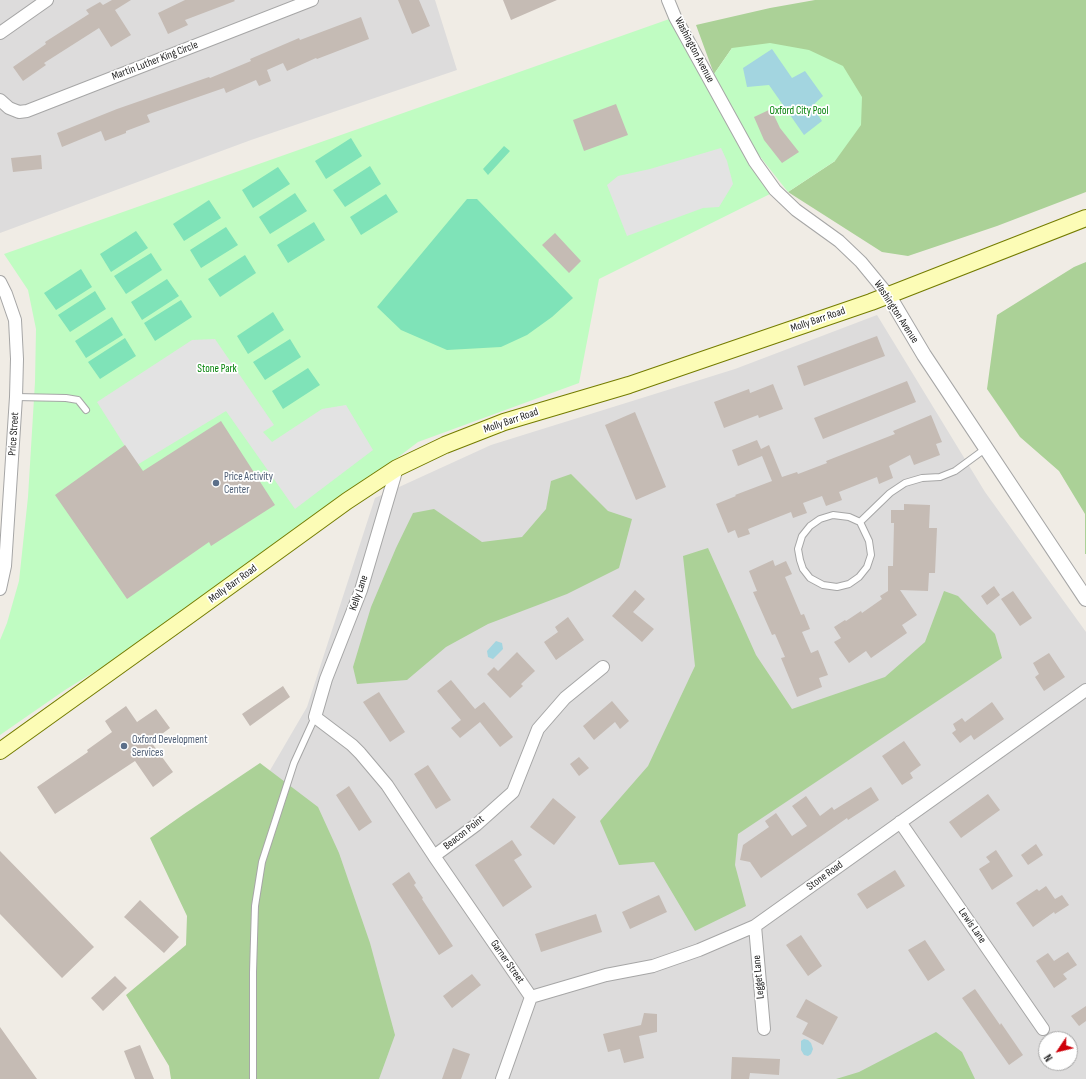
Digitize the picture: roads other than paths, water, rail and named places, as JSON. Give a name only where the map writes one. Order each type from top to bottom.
[{"type":"main road","name":"Molly Barr Road","points":[[0,751],[347,501],[397,468],[445,445],[504,422],[629,385],[889,296],[1086,218]]},
{"type":"street","points":[[0,33],[47,0]]},
{"type":"street","name":"Martin Luther King Circle","points":[[0,100],[9,108],[19,112],[27,111],[312,0]]},
{"type":"street","name":"Washington Avenue","points":[[668,0],[679,24],[755,162],[775,190],[796,210],[840,241],[861,262],[889,296],[924,355],[985,449],[1086,599]]},
{"type":"street","name":"Price Street","points":[[0,282],[15,320],[17,359],[5,566],[0,589]]},
{"type":"street","name":"Kelly Lane","points":[[315,717],[326,679],[361,590],[397,468]]},
{"type":"street","name":"Beacon Point","points":[[315,717],[352,745],[387,785],[434,856],[476,825],[513,792],[538,729],[565,698],[603,667]]},
{"type":"street","name":"Stone Road","points":[[531,997],[606,975],[653,966],[699,950],[755,926],[1086,690]]},
{"type":"street","name":"Lewis Lane","points":[[900,822],[1043,1030]]},
{"type":"street","name":"Garner Street","points":[[434,856],[531,997]]},
{"type":"street","name":"Legget Lane","points":[[755,926],[764,1028]]},
{"type":"street","points":[[502,1079],[531,997]]},
{"type":"lane","points":[[16,396],[66,398],[78,400],[86,410]]},
{"type":"lane","points":[[860,522],[890,493],[905,483],[922,478],[940,477],[954,470],[985,449]]},
{"type":"lane","points":[[834,515],[849,517],[860,522],[869,541],[871,555],[867,567],[859,577],[849,584],[837,587],[823,585],[810,578],[803,569],[798,549],[802,536],[810,526],[820,519],[834,515]]},
{"type":"lane","points":[[253,1079],[253,972],[255,906],[262,862],[294,764],[315,717]]},
{"type":"water","points":[[772,49],[792,78],[805,71],[823,96],[812,106],[822,121],[804,135],[769,85],[747,87],[743,68]]},
{"type":"water","points":[[496,641],[502,643],[503,649],[493,659],[488,657],[487,651]]},
{"type":"water","points":[[804,1039],[811,1043],[813,1049],[811,1054],[808,1056],[804,1055],[801,1050],[801,1041]]},
{"type":"place","name":"Price Activity Center","points":[[216,483]]},
{"type":"place","name":"Oxford Development Services","points":[[124,746]]},
{"type":"park label","name":"Oxford City Pool","points":[[799,111]]},
{"type":"park label","name":"Stone Park","points":[[217,369]]}]
